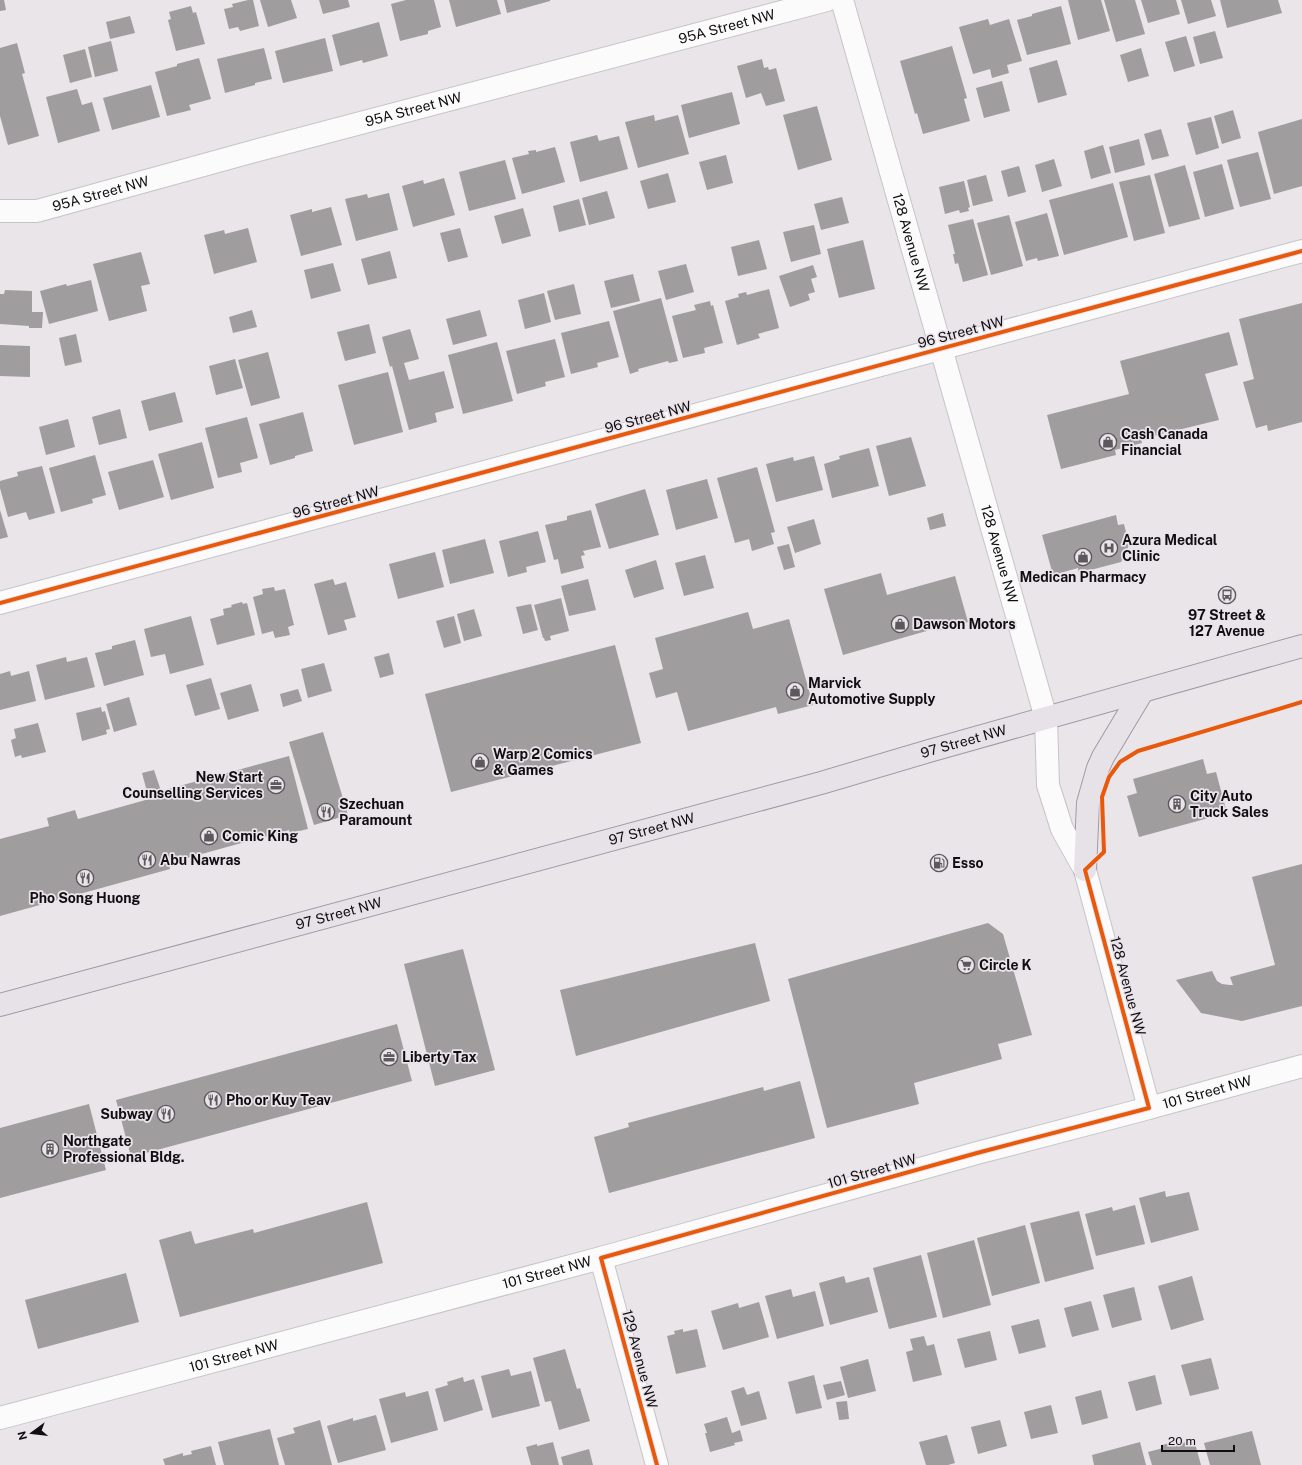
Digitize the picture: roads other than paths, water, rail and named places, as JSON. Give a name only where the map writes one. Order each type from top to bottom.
[{"type":"main road","name":"97 Street NW","points":[[0,1006],[821,783],[1302,646]]},
{"type":"main road","points":[[1085,870],[1088,803],[1098,768],[1142,692]]},
{"type":"street","name":"95A Street NW","points":[[0,211],[37,211],[259,150],[827,0]]},
{"type":"street","name":"128 Avenue NW","points":[[842,0],[941,349],[1039,720],[1048,785],[1062,829],[1085,870],[1149,1108]]},
{"type":"street","name":"96 Street NW","points":[[0,603],[1302,251]]},
{"type":"street","name":"101 Street NW","points":[[0,1418],[601,1258],[977,1153],[1302,1066]]},
{"type":"street","name":"129 Avenue NW","points":[[601,1258],[657,1465]]},
{"type":"place","name":"Cash Canada Financial","points":[[1108,442]]},
{"type":"place","name":"Azura Medical Clinic","points":[[1109,548]]},
{"type":"place","name":"Medican Pharmacy","points":[[1083,557]]},
{"type":"place","name":"97 Street & 127 Avenue","points":[[1227,595]]},
{"type":"place","name":"Dawson Motors","points":[[900,624]]},
{"type":"place","name":"Marvick Automotive Supply","points":[[795,691]]},
{"type":"place","name":"Warp 2 Comics & Games","points":[[480,762]]},
{"type":"place","name":"New Start Counselling Services","points":[[276,785]]},
{"type":"place","name":"City Auto Truck Sales","points":[[1177,804]]},
{"type":"place","name":"Szechuan Paramount","points":[[326,812]]},
{"type":"place","name":"Comic King","points":[[209,836]]},
{"type":"place","name":"Abu Nawras","points":[[147,860]]},
{"type":"place","name":"Esso","points":[[939,863]]},
{"type":"place","name":"Pho Song Huong","points":[[85,878]]},
{"type":"place","name":"Circle K","points":[[966,965]]},
{"type":"place","name":"Liberty Tax","points":[[389,1057]]},
{"type":"place","name":"Pho or Kuy Teav","points":[[213,1100]]},
{"type":"place","name":"Subway","points":[[166,1114]]},
{"type":"place","name":"Northgate Professional Bldg.","points":[[50,1149]]}]
